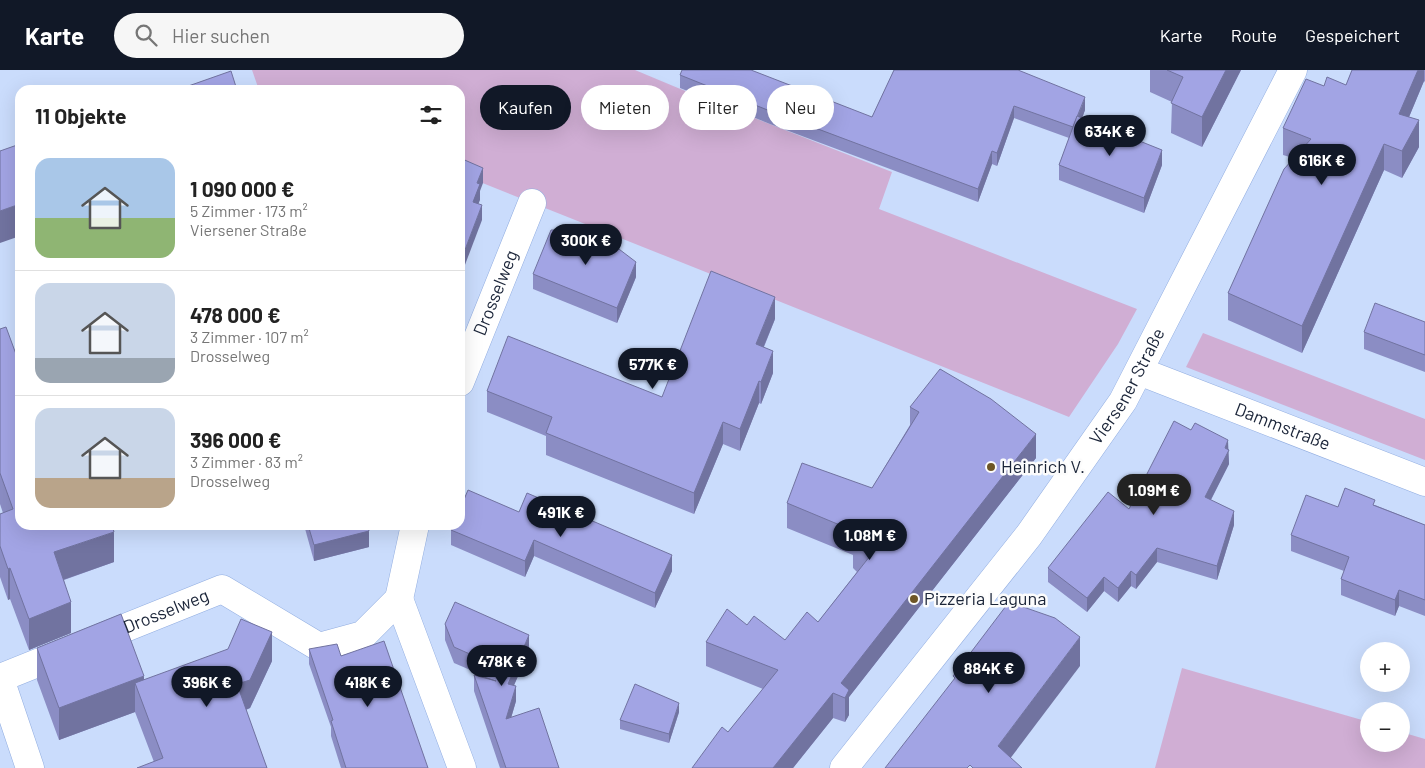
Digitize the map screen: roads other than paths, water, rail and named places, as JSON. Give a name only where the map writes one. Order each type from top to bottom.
[{"type":"street","name":"Viersener Straße","points":[[844,768],[1029,534],[1123,401],[1293,70]]},
{"type":"street","name":"Drosselweg","points":[[465,370],[532,203]]},
{"type":"street","name":"Dammstraße","points":[[1139,371],[1425,482]]},
{"type":"street","points":[[414,530],[399,599],[462,768]]},
{"type":"street","name":"Drosselweg","points":[[0,678],[222,589],[319,647],[363,635],[399,599]]},
{"type":"street","points":[[0,678],[30,768]]},
{"type":"place","name":"Heinrich V.","points":[[991,467]]},
{"type":"place","name":"Pizzeria Laguna","points":[[914,599]]}]
